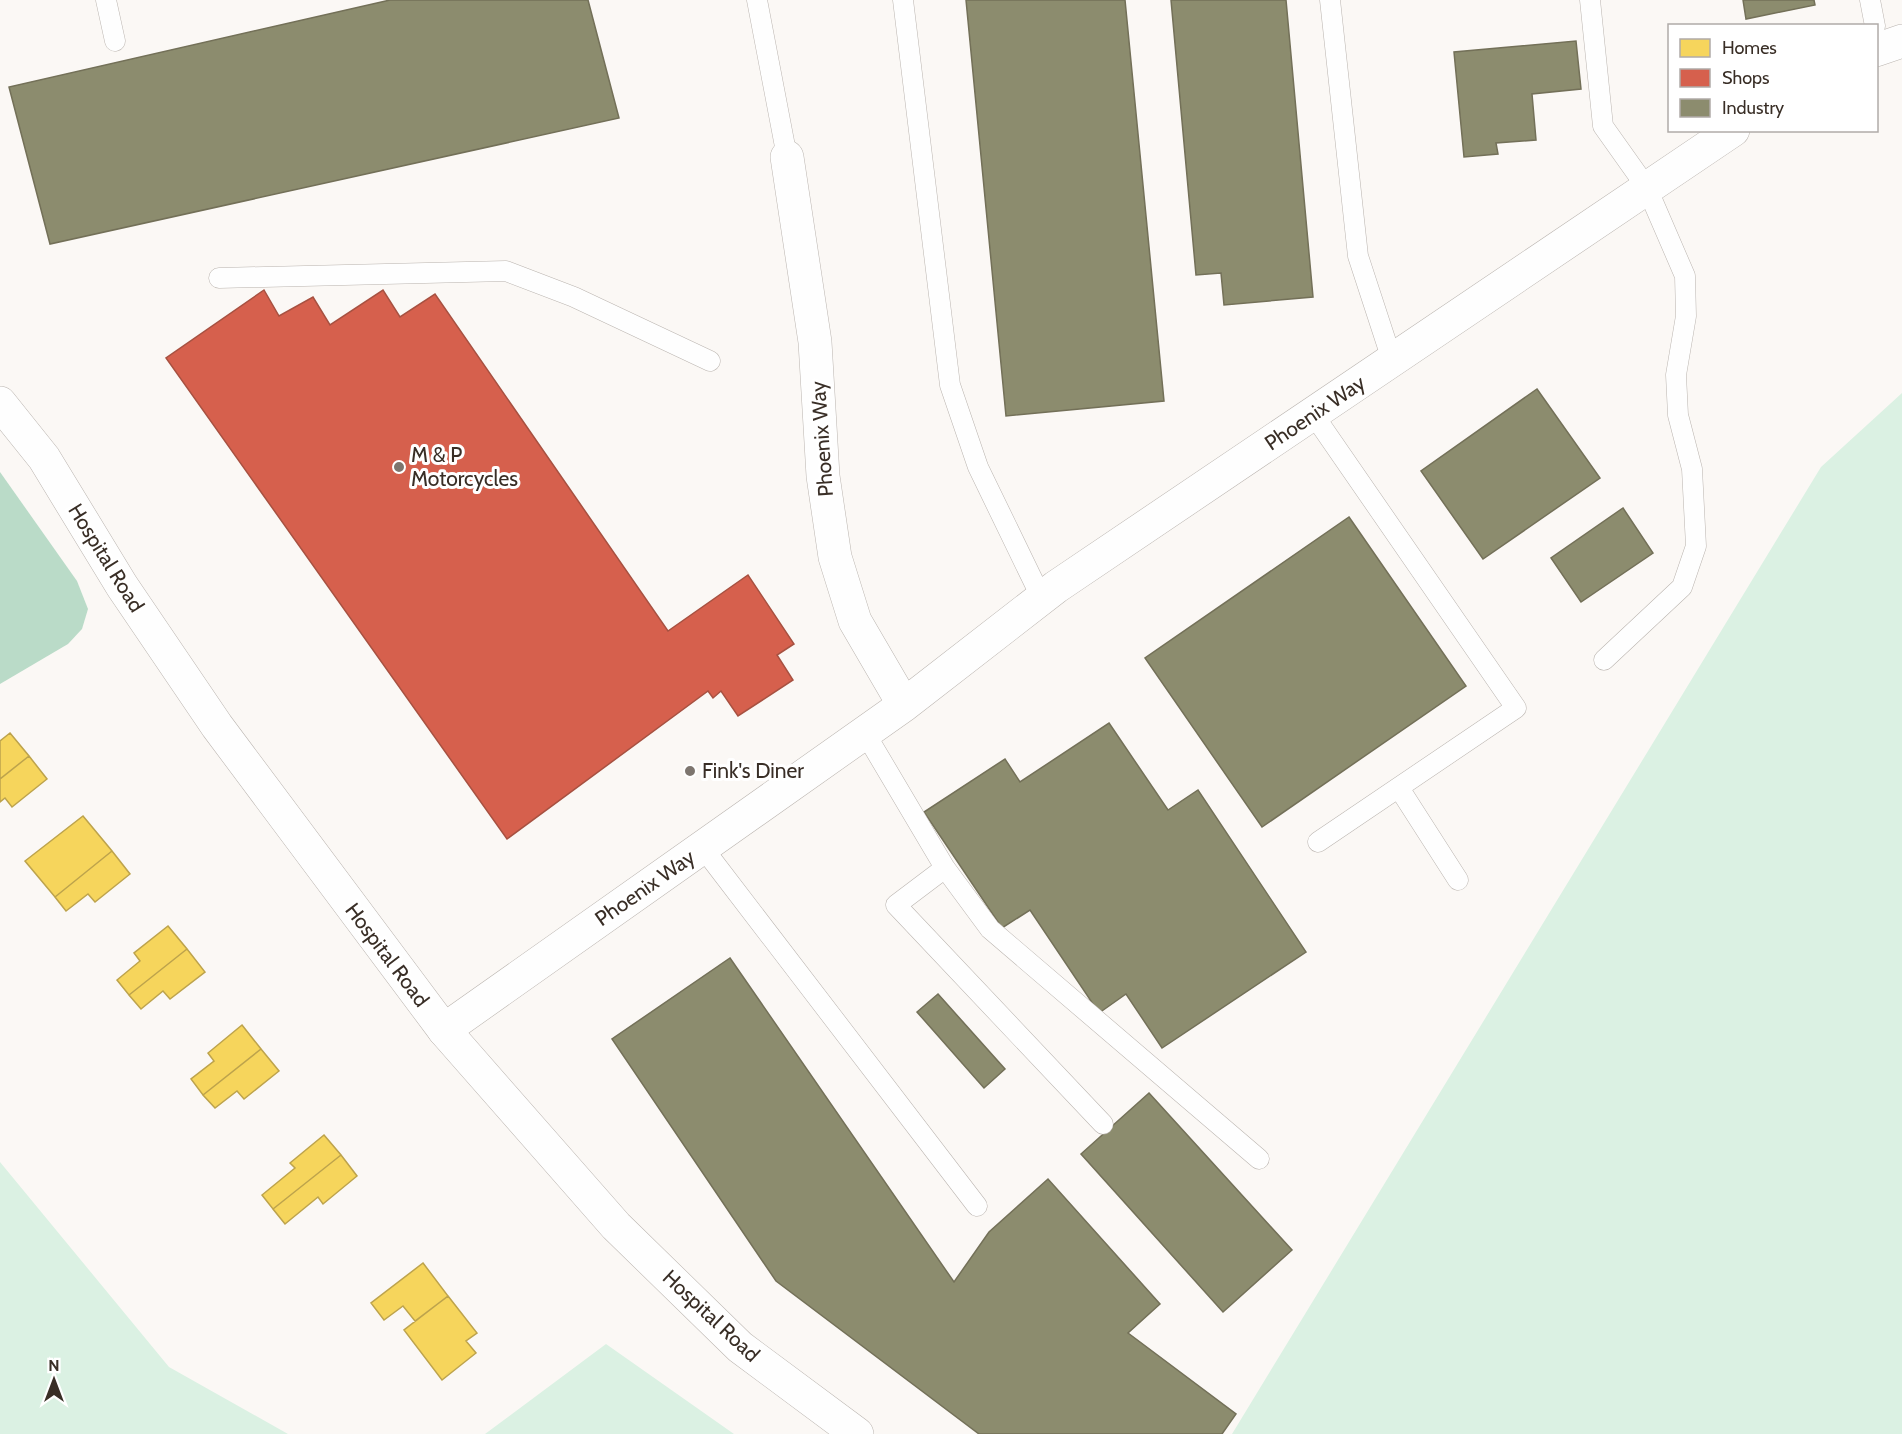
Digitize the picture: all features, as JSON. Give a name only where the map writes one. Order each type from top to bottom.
[{"type":"street","name":"Phoenix Way","points":[[444,1030],[904,705],[1042,598],[1730,132]]},
{"type":"street","name":"Phoenix Way","points":[[787,157],[815,342],[823,476],[835,557],[855,621],[904,705]]},
{"type":"street","name":"Hospital Road","points":[[0,403],[44,458],[122,586],[217,726],[444,1030],[632,1242],[740,1347],[856,1434]]},
{"type":"lane","points":[[106,0],[115,41]]},
{"type":"lane","points":[[757,0],[787,157]]},
{"type":"lane","points":[[903,0],[950,385],[978,467],[1042,598]]},
{"type":"lane","points":[[1330,0],[1358,256],[1392,360]]},
{"type":"lane","points":[[1590,0],[1603,126],[1647,188],[1685,276],[1686,316],[1676,375],[1678,414],[1692,469],[1696,546],[1682,587],[1604,660]]},
{"type":"lane","points":[[1870,0],[1877,24]]},
{"type":"lane","points":[[219,278],[506,272],[574,297],[710,361]]},
{"type":"lane","points":[[1313,414],[1516,708],[1318,843]]},
{"type":"lane","points":[[865,733],[945,868],[990,929],[1259,1159]]},
{"type":"lane","points":[[1399,788],[1458,880]]},
{"type":"lane","points":[[703,848],[977,1206]]},
{"type":"lane","points":[[945,868],[896,905],[1103,1124]]},
{"type":"green space","points":[[1902,393],[1902,1434],[1232,1434],[1821,467]]},
{"type":"green space","points":[[0,472],[77,581],[88,609],[82,629],[68,644],[0,684]]},
{"type":"green space","points":[[0,1162],[169,1367],[288,1434],[0,1434]]},
{"type":"green space","points":[[606,1344],[734,1434],[485,1434]]},
{"type":"building: Homes","points":[[10,733],[29,756],[0,779],[0,741]]},
{"type":"building: Homes","points":[[29,756],[47,779],[12,807],[5,798],[0,802],[0,779]]},
{"type":"building: Homes","points":[[83,816],[112,851],[55,897],[25,861]]},
{"type":"building: Homes","points":[[112,851],[130,874],[95,902],[88,894],[66,911],[55,897]]},
{"type":"building: Homes","points":[[168,926],[187,949],[129,995],[117,980],[140,961],[134,953]]},
{"type":"building: Homes","points":[[187,949],[205,972],[170,999],[163,991],[141,1009],[129,995]]},
{"type":"building: Homes","points":[[242,1025],[261,1049],[203,1095],[191,1079],[214,1061],[208,1053]]},
{"type":"building: Homes","points":[[261,1049],[279,1071],[244,1099],[237,1091],[215,1108],[203,1095]]},
{"type":"building: Homes","points":[[324,1135],[341,1155],[273,1209],[262,1195],[295,1168],[290,1163]]},
{"type":"building: Homes","points":[[341,1155],[357,1176],[323,1204],[318,1197],[285,1224],[273,1209]]},
{"type":"building: Homes","points":[[423,1263],[448,1296],[415,1321],[403,1306],[384,1320],[371,1303]]},
{"type":"building: Homes","points":[[448,1296],[477,1333],[466,1341],[476,1353],[442,1380],[404,1330]]},
{"type":"building: Shops","name":"M & P Motorcycles","points":[[264,290],[279,316],[313,297],[330,325],[383,290],[400,317],[435,294],[668,631],[748,575],[794,644],[777,655],[793,680],[738,716],[721,691],[713,698],[708,691],[507,839],[166,358]]},
{"type":"building: Industry","points":[[390,0],[588,0],[619,118],[50,244],[9,87]]},
{"type":"building: Industry","points":[[966,0],[1125,0],[1164,401],[1006,416]]},
{"type":"building: Industry","points":[[1171,0],[1286,0],[1313,297],[1224,305],[1221,273],[1196,275]]},
{"type":"building: Industry","points":[[1743,0],[1814,0],[1815,5],[1746,19]]},
{"type":"building: Industry","points":[[1576,41],[1581,89],[1532,94],[1536,140],[1496,143],[1498,154],[1464,157],[1454,52]]},
{"type":"building: Industry","points":[[1537,389],[1600,478],[1483,559],[1421,471]]},
{"type":"building: Industry","points":[[1623,508],[1653,553],[1581,602],[1551,558]]},
{"type":"building: Industry","points":[[1349,517],[1466,686],[1262,827],[1145,658]]},
{"type":"building: Industry","points":[[1109,723],[1168,810],[1198,790],[1306,952],[1162,1048],[1126,994],[1099,1013],[1030,910],[1002,928],[924,812],[1005,759],[1020,782]]},
{"type":"building: Industry","points":[[730,958],[954,1282],[989,1232],[1048,1179],[1160,1304],[1128,1333],[1236,1414],[1222,1434],[979,1434],[776,1281],[612,1039]]},
{"type":"building: Industry","points":[[938,994],[1005,1069],[984,1088],[917,1012]]},
{"type":"building: Industry","points":[[1149,1093],[1292,1250],[1223,1312],[1081,1154]]},
{"type":"place","name":"M & P Motorcycles","points":[[399,467]]},
{"type":"place","name":"Fink's Diner","points":[[690,771]]}]
